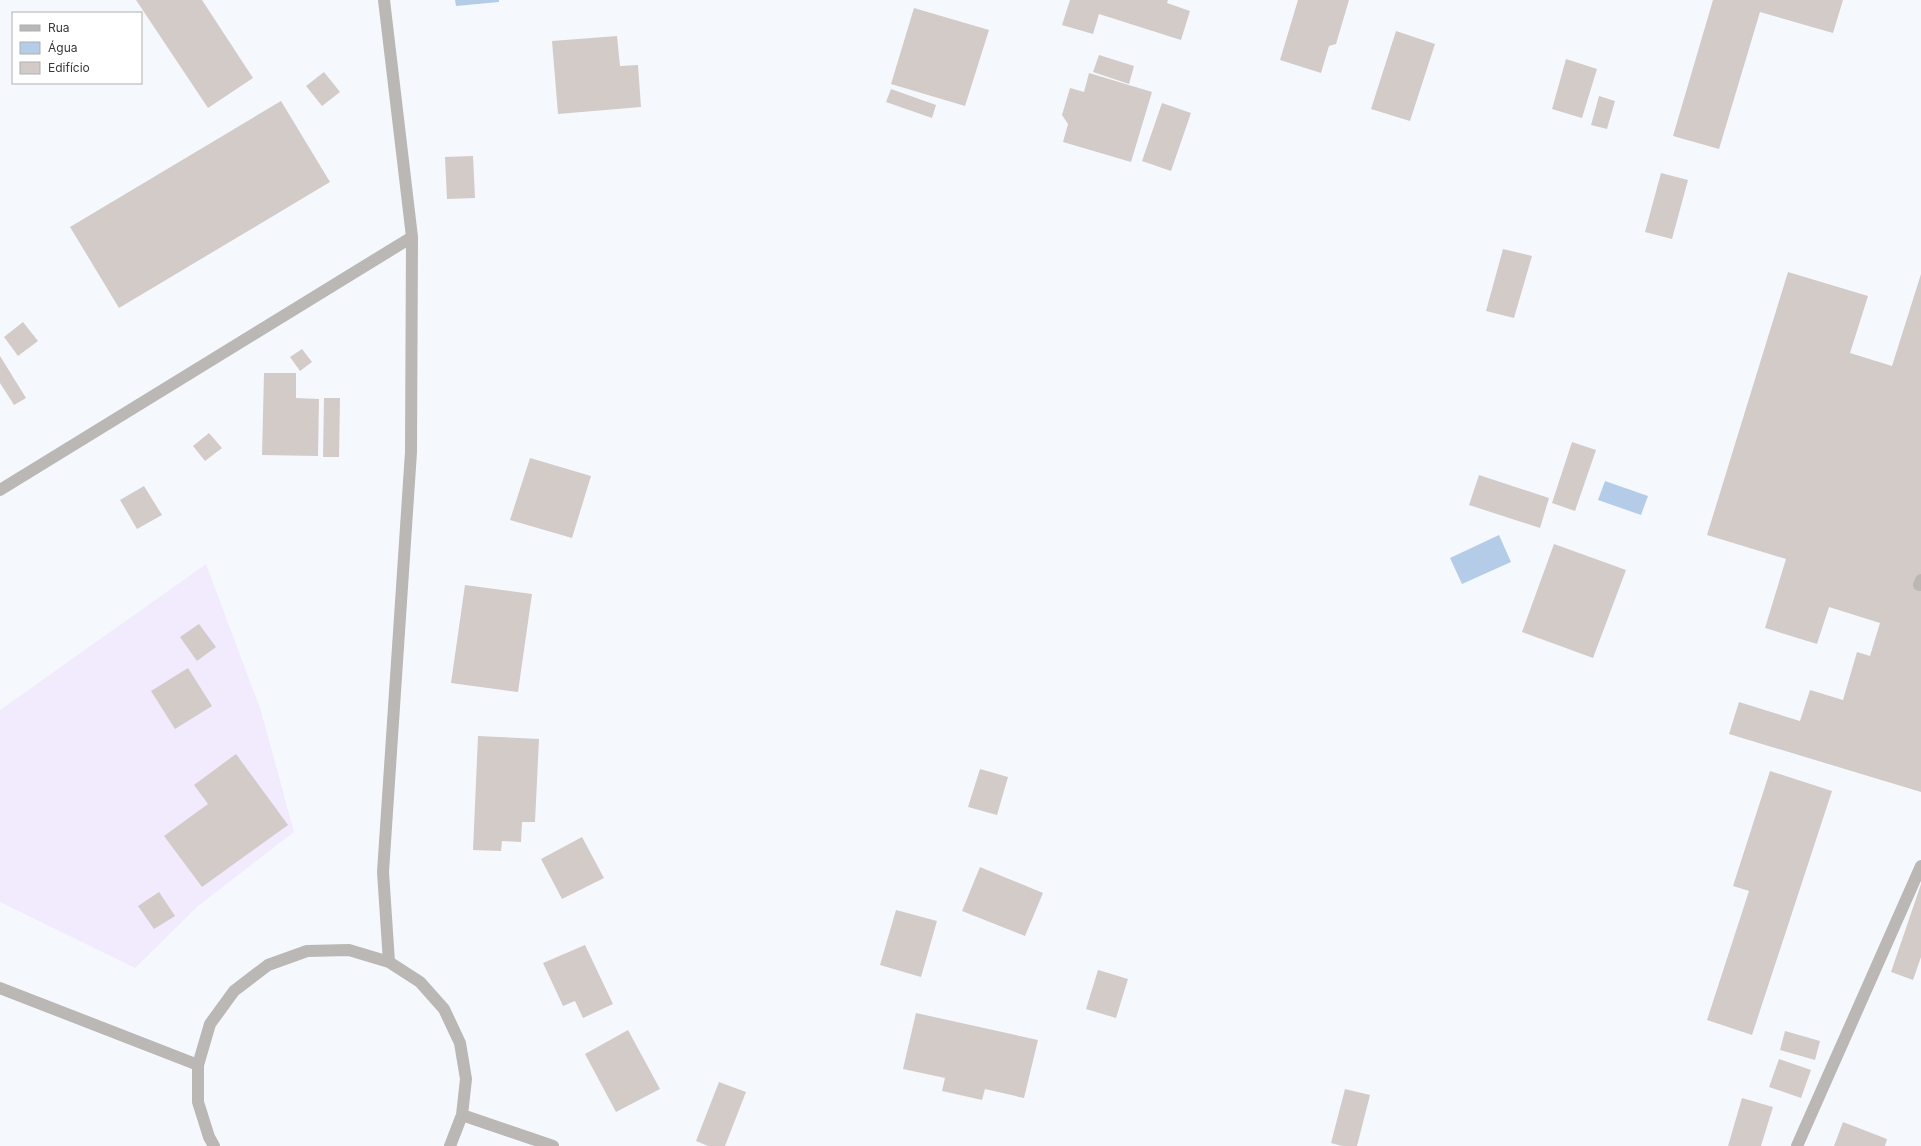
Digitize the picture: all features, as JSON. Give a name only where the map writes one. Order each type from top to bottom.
[{"type":"street","points":[[384,0],[412,238],[411,452],[383,872],[389,962]]},
{"type":"street","points":[[0,490],[412,238]]},
{"type":"street","points":[[1796,1146],[1921,866]]},
{"type":"street","points":[[214,1146],[209,1137],[198,1102],[198,1065],[210,1024],[234,991],[268,965],[307,952],[349,950],[389,962],[420,982],[444,1009],[460,1043],[466,1079],[462,1114],[450,1146]]},
{"type":"street","points":[[0,988],[198,1065]]},
{"type":"street","points":[[462,1114],[553,1146]]},
{"type":"shaded area","points":[[206,564],[261,711],[294,832],[198,906],[135,968],[0,902],[0,710]]},
{"type":"water","points":[[455,0],[499,0],[499,2],[456,6]]},
{"type":"water","points":[[1605,481],[1648,496],[1641,515],[1598,500]]},
{"type":"water","points":[[1499,535],[1511,562],[1462,584],[1450,558]]},
{"type":"building","points":[[136,0],[202,0],[253,78],[208,108]]},
{"type":"building","points":[[1070,0],[1168,0],[1167,3],[1190,11],[1181,40],[1099,14],[1093,34],[1062,25]]},
{"type":"building","points":[[1298,0],[1349,0],[1336,44],[1329,46],[1321,73],[1280,60]]},
{"type":"building","points":[[1713,0],[1843,0],[1833,33],[1760,12],[1719,149],[1673,136]]},
{"type":"building","points":[[914,8],[989,30],[965,106],[891,84]]},
{"type":"building","points":[[1396,31],[1435,44],[1410,121],[1371,109]]},
{"type":"building","points":[[617,36],[620,66],[638,65],[641,107],[558,114],[552,41]]},
{"type":"building","points":[[1099,55],[1134,66],[1129,84],[1093,72]]},
{"type":"building","points":[[1566,59],[1597,69],[1582,118],[1552,109]]},
{"type":"building","points":[[324,72],[340,92],[322,106],[306,86]]},
{"type":"building","points":[[1089,73],[1152,92],[1131,162],[1063,142],[1068,124],[1062,115],[1070,88],[1084,92]]},
{"type":"building","points":[[891,89],[936,105],[932,118],[886,102]]},
{"type":"building","points":[[1599,96],[1615,101],[1607,129],[1591,125]]},
{"type":"building","points":[[281,101],[330,182],[119,308],[70,227]]},
{"type":"building","points":[[1162,103],[1191,113],[1171,171],[1142,161]]},
{"type":"building","points":[[473,156],[475,198],[447,199],[445,157]]},
{"type":"building","points":[[1661,173],[1688,180],[1672,239],[1645,232]]},
{"type":"building","points":[[1503,249],[1532,256],[1514,318],[1486,311]]},
{"type":"building","points":[[1788,272],[1868,296],[1850,353],[1892,366],[1921,274],[1921,792],[1729,734],[1739,702],[1800,721],[1810,690],[1843,700],[1857,652],[1870,656],[1880,623],[1829,607],[1817,644],[1765,628],[1786,559],[1707,535]]},
{"type":"building","points":[[23,322],[38,341],[18,356],[4,337]]},
{"type":"building","points":[[302,349],[312,362],[300,371],[290,357]]},
{"type":"building","points":[[0,356],[26,398],[14,405],[0,383]]},
{"type":"building","points":[[264,373],[296,373],[296,398],[319,399],[318,456],[262,455]]},
{"type":"building","points":[[324,398],[340,398],[339,457],[323,457]]},
{"type":"building","points":[[209,433],[222,448],[205,461],[193,446]]},
{"type":"building","points":[[1572,442],[1596,450],[1575,511],[1552,503]]},
{"type":"building","points":[[530,458],[591,476],[572,538],[510,520]]},
{"type":"building","points":[[1479,475],[1549,498],[1540,528],[1469,505]]},
{"type":"building","points":[[144,486],[162,515],[137,529],[120,500]]},
{"type":"building","points":[[1554,544],[1626,570],[1593,658],[1522,632]]},
{"type":"building","points":[[465,585],[532,594],[518,692],[451,683]]},
{"type":"building","points":[[199,624],[216,647],[197,661],[180,637]]},
{"type":"building","points":[[188,668],[212,706],[175,729],[151,691]]},
{"type":"building","points":[[478,736],[539,739],[535,822],[522,822],[521,842],[502,841],[501,851],[473,850]]},
{"type":"building","points":[[236,754],[288,825],[202,887],[164,836],[208,804],[194,785]]},
{"type":"building","points":[[980,769],[1008,777],[997,815],[968,807]]},
{"type":"building","points":[[1770,771],[1832,791],[1752,1035],[1707,1020],[1749,891],[1733,886]]},
{"type":"building","points":[[582,837],[604,878],[562,899],[541,859]]},
{"type":"building","points":[[980,867],[1043,893],[1025,936],[962,911]]},
{"type":"building","points":[[1921,884],[1921,957],[1913,980],[1891,972]]},
{"type":"building","points":[[159,892],[175,916],[154,929],[138,906]]},
{"type":"building","points":[[896,910],[937,921],[921,977],[880,965]]},
{"type":"building","points":[[585,945],[613,1004],[583,1018],[575,1001],[563,1006],[543,963]]},
{"type":"building","points":[[1098,970],[1128,979],[1116,1018],[1086,1009]]},
{"type":"building","points":[[916,1013],[1038,1040],[1024,1098],[985,1089],[982,1100],[942,1091],[945,1078],[903,1069]]},
{"type":"building","points":[[628,1030],[660,1089],[616,1112],[585,1054]]},
{"type":"building","points":[[1785,1031],[1820,1041],[1815,1060],[1780,1050]]},
{"type":"building","points":[[1779,1059],[1811,1070],[1801,1098],[1769,1087]]},
{"type":"building","points":[[719,1082],[746,1092],[725,1146],[708,1146],[696,1141]]},
{"type":"building","points":[[1345,1089],[1370,1095],[1357,1146],[1342,1146],[1331,1143]]},
{"type":"building","points":[[1742,1098],[1773,1107],[1761,1146],[1728,1146]]},
{"type":"building","points":[[1843,1122],[1887,1139],[1885,1146],[1834,1146]]}]
